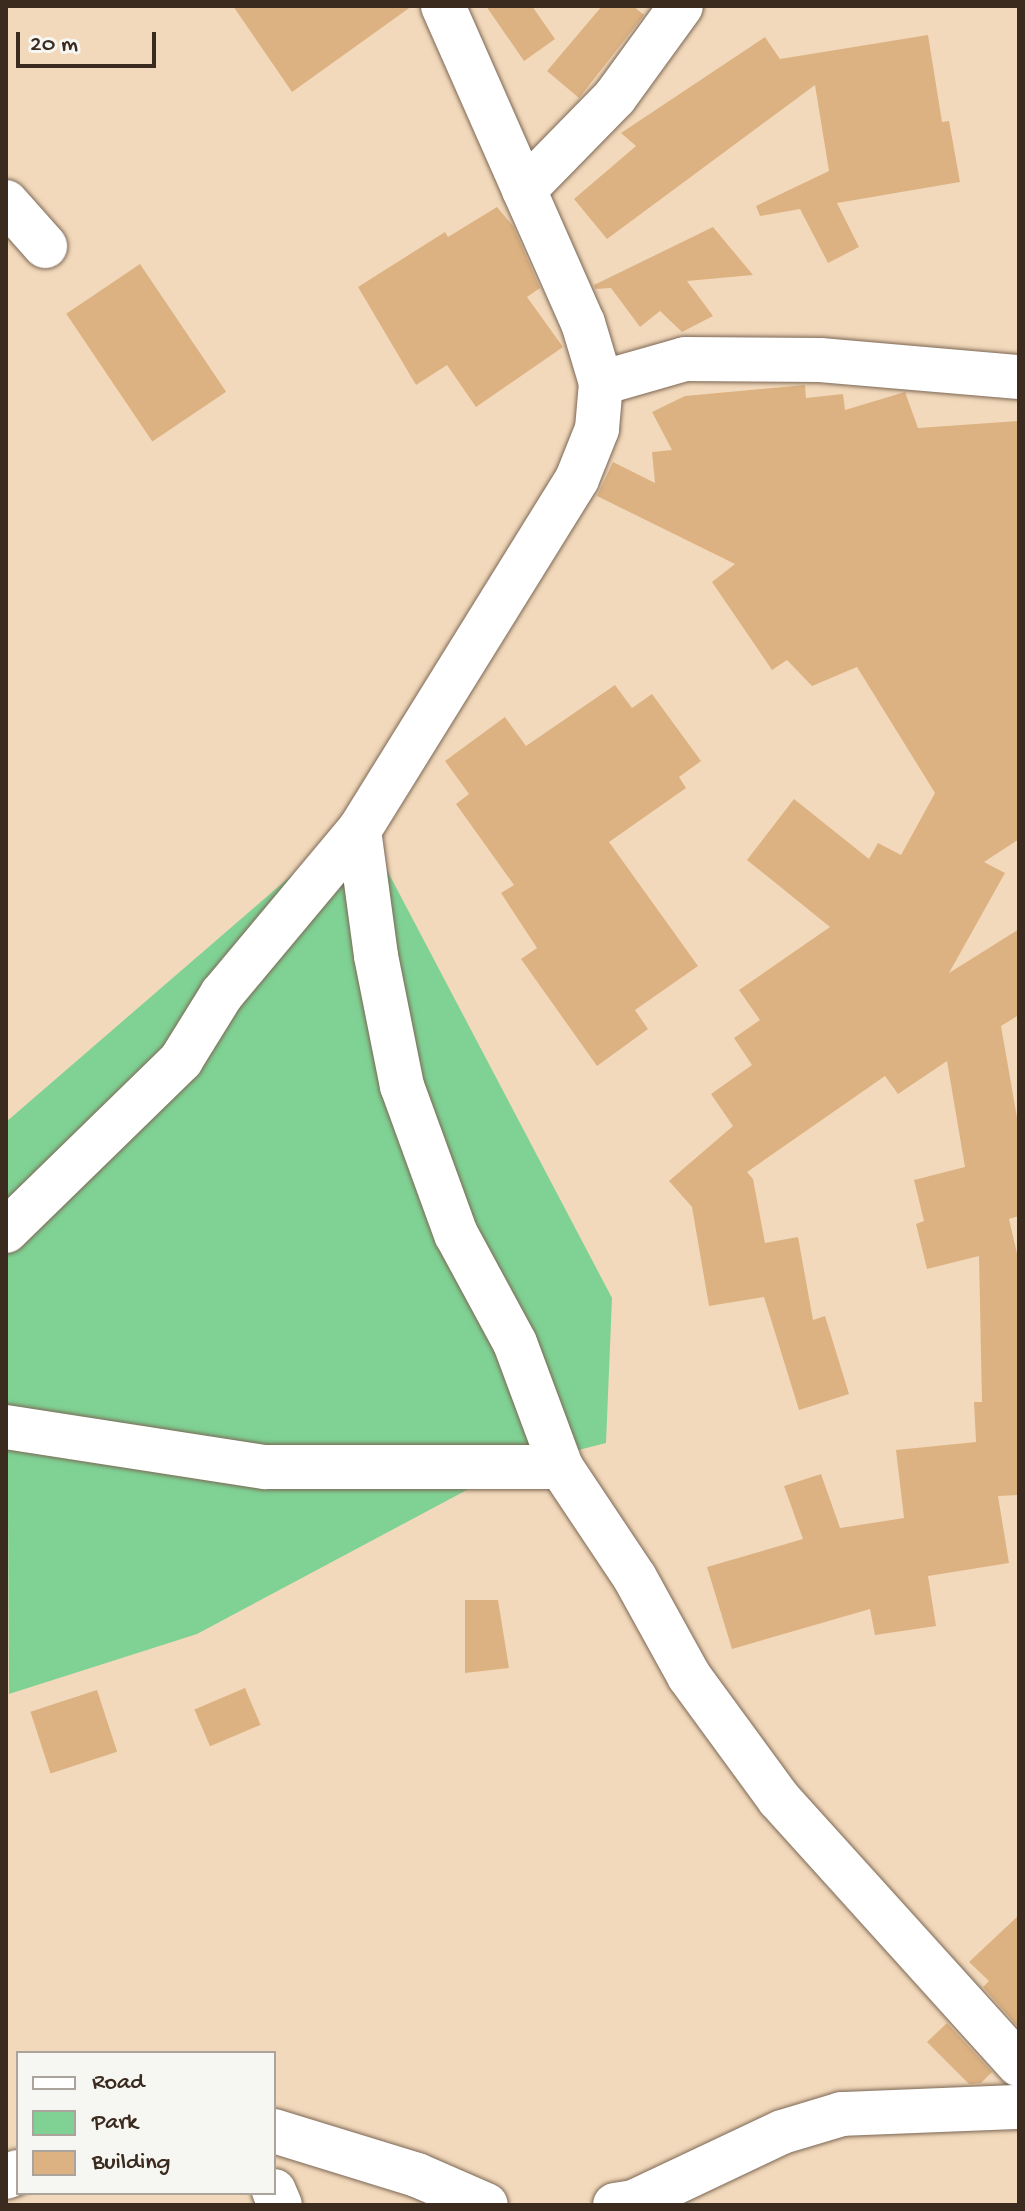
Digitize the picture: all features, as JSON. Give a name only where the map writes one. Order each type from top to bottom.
[{"type":"street","points":[[6,1231],[181,1060],[222,994],[359,830],[577,479],[597,429],[601,383],[583,323],[443,6]]},
{"type":"street","points":[[524,190],[615,97],[681,6]]},
{"type":"street","points":[[6,202],[45,246]]},
{"type":"street","points":[[601,383],[685,359],[820,360],[1019,377]]},
{"type":"street","points":[[359,830],[376,956],[402,1086],[456,1234],[515,1343],[561,1467],[635,1578],[724,1731],[779,1799],[1019,2065]]},
{"type":"street","points":[[6,1427],[265,1467],[561,1467]]},
{"type":"street","points":[[615,2205],[634,2202],[782,2132],[842,2114],[1019,2107]]},
{"type":"street","points":[[276,2132],[417,2175],[486,2205]]},
{"type":"green space","points":[[359,817],[612,1298],[606,1443],[508,1468],[197,1634],[9,1694],[6,1122]]},
{"type":"building","points":[[233,6],[412,6],[292,92]]},
{"type":"building","points":[[486,6],[532,6],[555,39],[524,61]]},
{"type":"building","points":[[602,6],[633,6],[644,15],[579,98],[547,71]]},
{"type":"building","points":[[928,35],[942,122],[949,121],[960,182],[837,203],[859,247],[828,263],[800,209],[760,216],[756,206],[829,171],[815,85],[607,239],[574,199],[636,146],[621,133],[765,37],[780,59]]},
{"type":"building","points":[[497,207],[513,226],[540,288],[527,297],[563,347],[476,407],[447,365],[416,385],[358,287],[445,232],[448,237]]},
{"type":"building","points":[[713,227],[753,275],[687,281],[713,316],[682,332],[660,311],[640,327],[611,288],[595,289],[594,285]]},
{"type":"building","points":[[140,264],[226,392],[152,441],[66,314]]},
{"type":"building","points":[[805,385],[806,398],[843,394],[845,410],[905,392],[918,428],[1019,421],[1019,839],[984,862],[1005,873],[949,973],[1019,929],[1019,1015],[1001,1026],[1019,1129],[1019,1216],[1009,1219],[1019,1262],[1019,1495],[998,1496],[1009,1563],[928,1576],[936,1626],[875,1635],[870,1609],[732,1649],[707,1567],[803,1539],[784,1486],[821,1474],[840,1528],[904,1518],[896,1450],[976,1442],[974,1402],[982,1402],[979,1256],[927,1269],[916,1224],[924,1221],[914,1180],[965,1167],[947,1061],[898,1094],[885,1076],[747,1172],[753,1179],[765,1243],[798,1237],[813,1320],[825,1316],[849,1394],[799,1410],[764,1297],[709,1306],[692,1207],[669,1181],[733,1126],[711,1094],[752,1065],[734,1038],[760,1020],[739,990],[830,927],[747,860],[794,799],[869,859],[878,843],[901,855],[935,793],[857,667],[812,686],[787,660],[772,670],[712,582],[735,564],[597,496],[613,462],[655,483],[652,452],[672,450],[652,412],[685,396]]},
{"type":"building","points":[[615,685],[632,708],[652,694],[701,761],[679,777],[686,788],[609,842],[698,966],[635,1010],[648,1029],[597,1066],[521,959],[537,948],[501,893],[514,885],[456,804],[469,794],[445,761],[505,717],[526,746]]},
{"type":"building","points":[[465,1600],[498,1600],[509,1668],[465,1673]]},
{"type":"building","points":[[245,1688],[261,1725],[210,1746],[194,1709]]},
{"type":"building","points":[[97,1690],[117,1752],[51,1773],[30,1712]]},
{"type":"building","points":[[1019,1915],[1019,2028],[983,1987],[989,1981],[969,1962]]},
{"type":"building","points":[[947,2023],[992,2072],[981,2083],[969,2084],[927,2042]]}]
